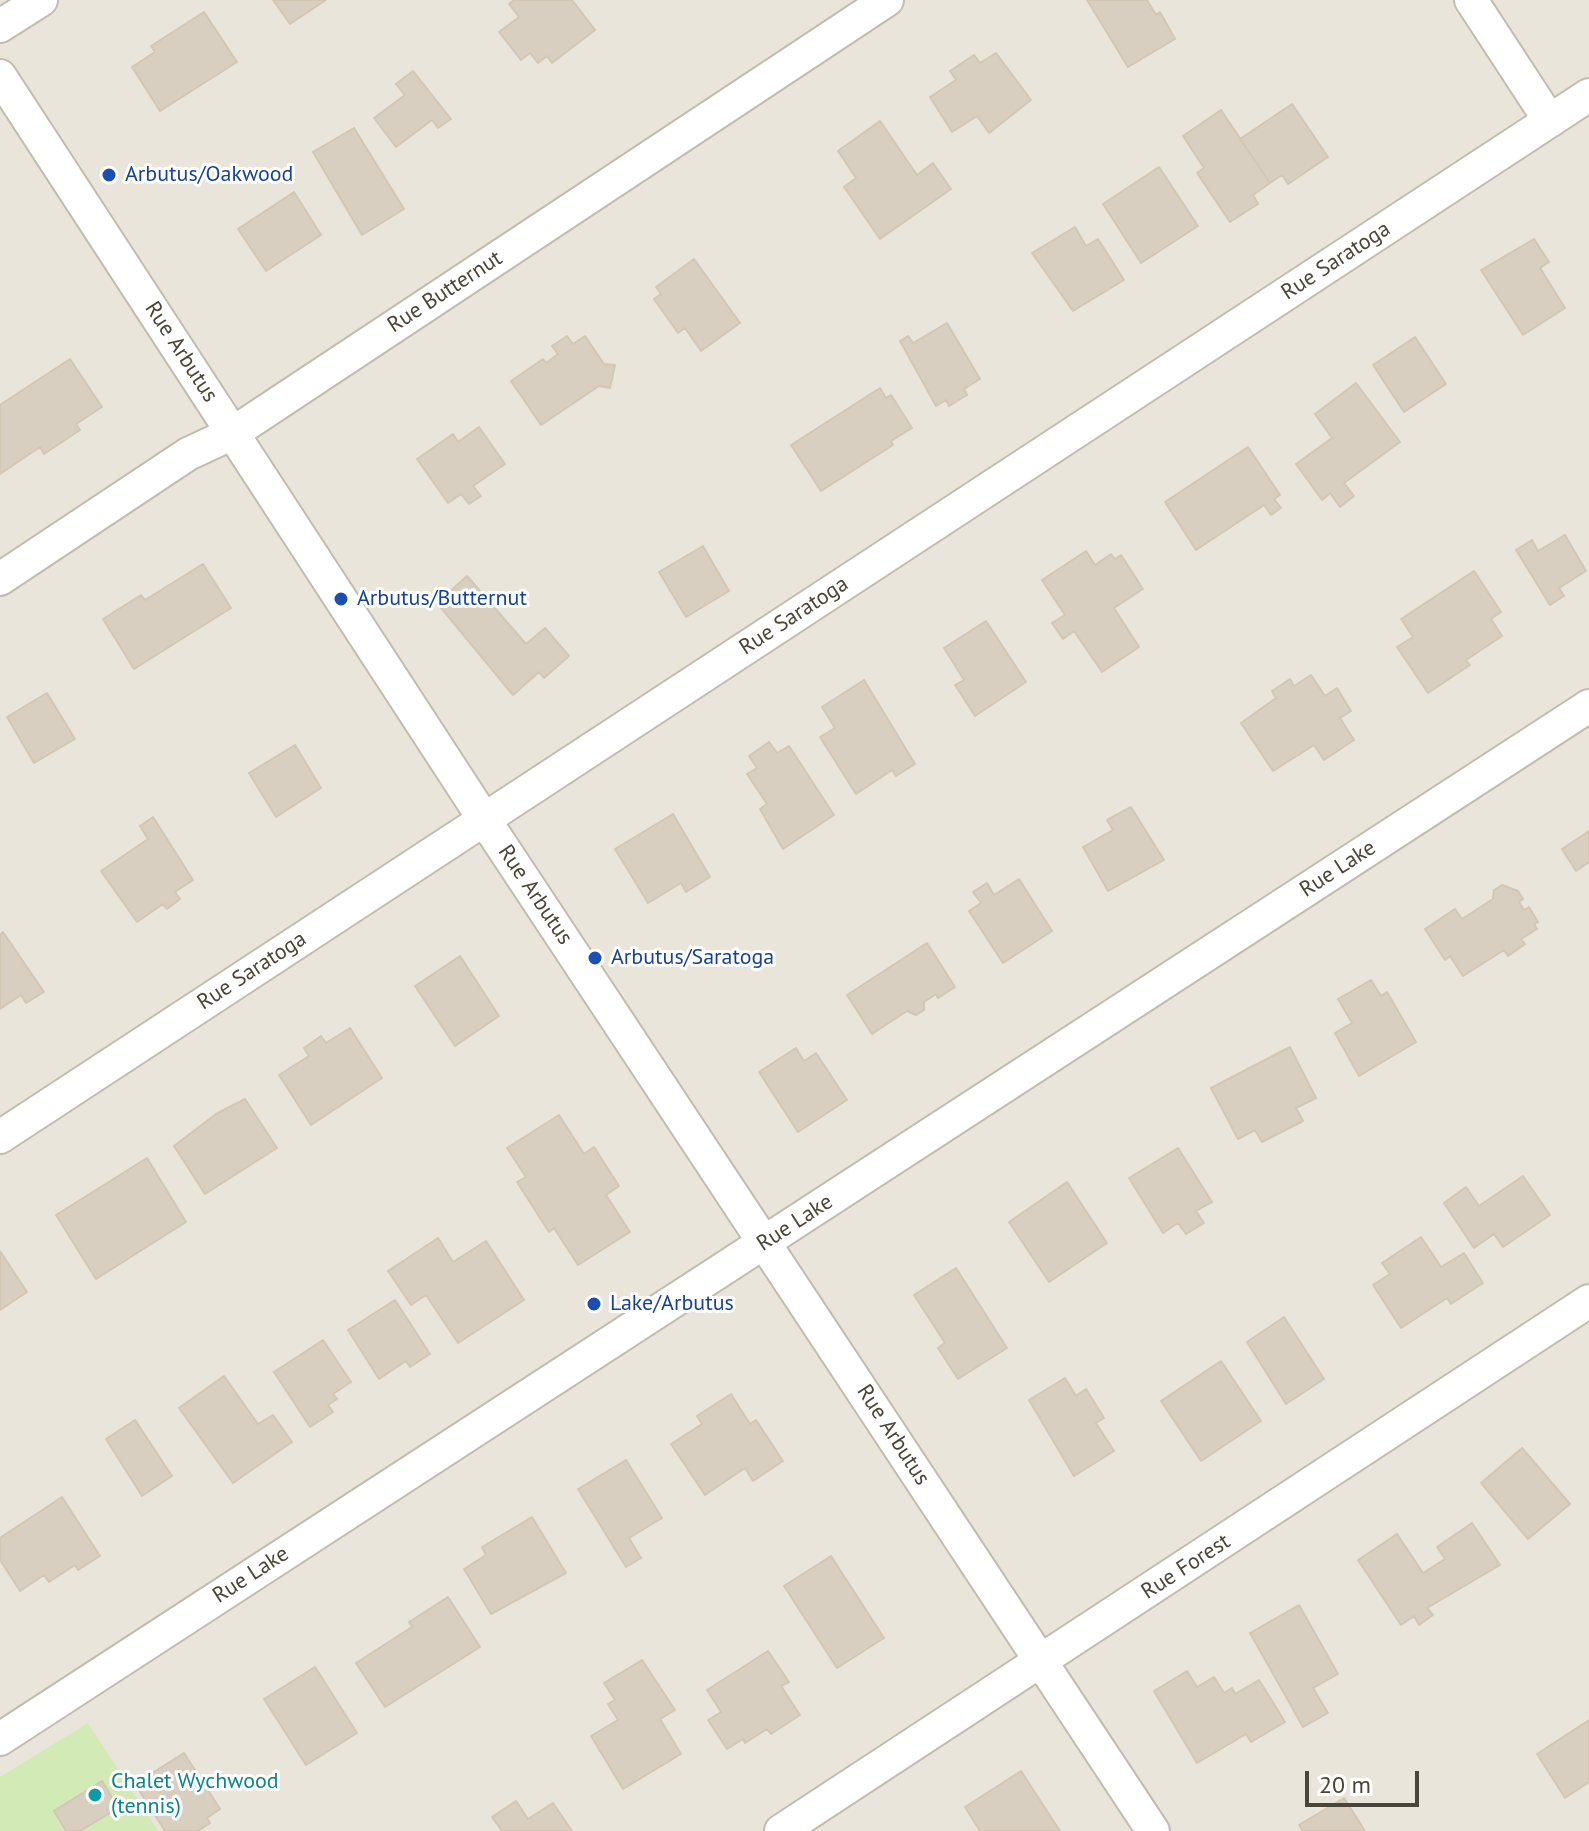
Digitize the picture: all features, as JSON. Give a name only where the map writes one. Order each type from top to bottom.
[{"type":"street","points":[[0,26],[41,0]]},
{"type":"street","name":"Rue Butternut","points":[[0,579],[188,454],[233,433],[887,0]]},
{"type":"street","points":[[1471,0],[1550,121]]},
{"type":"street","name":"Rue Arbutus","points":[[0,76],[484,819],[1153,1831]]},
{"type":"street","name":"Rue Saratoga","points":[[0,1137],[1589,95]]},
{"type":"street","name":"Rue Lake","points":[[0,1739],[1589,706]]},
{"type":"street","name":"Rue Forest","points":[[781,1831],[1589,1301]]},
{"type":"shaded area","points":[[0,0],[1589,0],[1589,1831],[0,1831]]},
{"type":"green space","points":[[88,1723],[158,1831],[0,1831],[0,1777]]},
{"type":"building","points":[[273,0],[326,0],[290,24]]},
{"type":"building","points":[[514,0],[572,0],[595,30],[552,63],[547,56],[538,63],[530,53],[521,60],[499,32],[519,17],[509,4]]},
{"type":"building","points":[[1087,0],[1147,0],[1156,15],[1160,12],[1175,39],[1128,67]]},
{"type":"building","points":[[204,12],[237,62],[160,111],[132,67],[155,52],[151,46]]},
{"type":"building","points":[[996,53],[1031,100],[989,133],[977,116],[952,132],[930,97],[956,80],[950,71],[974,55],[980,63]]},
{"type":"building","points":[[413,71],[451,119],[438,128],[432,120],[396,147],[374,118],[405,95],[396,84]]},
{"type":"building","points":[[1292,104],[1328,157],[1288,184],[1282,175],[1270,183],[1240,139]]},
{"type":"building","points":[[1221,110],[1270,183],[1253,195],[1258,204],[1230,222],[1197,173],[1204,168],[1183,136]]},
{"type":"building","points":[[880,121],[917,175],[933,163],[951,189],[880,239],[844,187],[856,178],[838,151]]},
{"type":"building","points":[[354,128],[404,209],[362,235],[313,152]]},
{"type":"building","points":[[1159,167],[1198,226],[1141,263],[1103,204]]},
{"type":"building","points":[[294,192],[321,235],[266,271],[238,229]]},
{"type":"building","points":[[1075,227],[1086,246],[1098,239],[1124,280],[1073,311],[1032,253]]},
{"type":"building","points":[[1534,239],[1549,262],[1540,268],[1565,308],[1523,335],[1481,270]]},
{"type":"building","points":[[694,259],[740,323],[701,351],[685,328],[678,333],[654,299],[661,294],[656,287]]},
{"type":"building","points":[[947,323],[980,379],[964,389],[967,395],[949,406],[946,400],[936,406],[900,341],[908,336],[913,343]]},
{"type":"building","points":[[567,336],[573,344],[585,336],[604,364],[615,365],[610,388],[599,386],[541,425],[511,381],[543,359],[546,363],[558,354],[552,346]]},
{"type":"building","points":[[1415,337],[1446,384],[1404,412],[1373,365]]},
{"type":"building","points":[[70,359],[102,407],[76,424],[80,430],[44,454],[40,447],[0,474],[0,405]]},
{"type":"building","points":[[1356,383],[1400,442],[1344,483],[1354,496],[1340,507],[1330,493],[1322,500],[1296,464],[1332,438],[1315,414]]},
{"type":"building","points":[[880,388],[886,398],[891,395],[912,428],[891,441],[893,445],[821,491],[791,445]]},
{"type":"building","points":[[479,427],[505,464],[473,486],[481,496],[469,504],[461,494],[448,503],[417,459],[453,434],[458,442]]},
{"type":"building","points":[[1248,447],[1280,495],[1274,499],[1281,508],[1271,515],[1264,505],[1196,550],[1165,502]]},
{"type":"building","points":[[1565,535],[1586,571],[1559,588],[1564,596],[1550,605],[1516,550],[1532,540],[1538,551]]},
{"type":"building","points":[[703,546],[729,591],[686,617],[659,572]]},
{"type":"building","points":[[1086,551],[1095,565],[1111,554],[1115,559],[1121,555],[1143,589],[1114,608],[1139,647],[1102,672],[1074,631],[1063,639],[1052,623],[1065,615],[1042,580]]},
{"type":"building","points":[[203,564],[231,608],[134,669],[103,619],[141,595],[145,600]]},
{"type":"building","points":[[1474,571],[1501,612],[1491,619],[1502,636],[1466,660],[1470,665],[1428,693],[1397,647],[1413,637],[1401,619]]},
{"type":"building","points":[[467,576],[526,644],[545,628],[569,656],[544,678],[539,672],[513,695],[437,603]]},
{"type":"building","points":[[986,621],[1026,682],[975,716],[955,685],[964,680],[944,648]]},
{"type":"building","points":[[1311,675],[1325,696],[1337,688],[1351,711],[1340,718],[1354,740],[1324,760],[1314,745],[1273,771],[1241,723],[1276,698],[1272,691],[1290,679],[1294,686]]},
{"type":"building","points":[[864,680],[915,764],[896,776],[892,770],[856,794],[820,737],[835,728],[822,707]]},
{"type":"building","points":[[47,693],[75,739],[34,763],[7,717]]},
{"type":"building","points":[[769,742],[777,753],[789,746],[834,815],[783,849],[760,809],[767,804],[747,774],[757,768],[749,756]]},
{"type":"building","points":[[295,745],[321,788],[276,817],[249,773]]},
{"type":"building","points":[[1131,807],[1164,860],[1108,891],[1083,847],[1113,830],[1107,820]]},
{"type":"building","points":[[673,814],[710,877],[686,892],[681,883],[648,903],[615,849]]},
{"type":"building","points":[[153,817],[193,880],[175,892],[180,899],[167,909],[163,904],[137,922],[101,871],[148,839],[140,826]]},
{"type":"building","points":[[1589,831],[1589,862],[1576,871],[1562,849]]},
{"type":"building","points":[[1019,879],[1052,931],[1003,963],[969,911],[981,903],[973,892],[987,883],[994,895]]},
{"type":"building","points":[[1502,885],[1518,891],[1524,910],[1529,907],[1538,922],[1534,924],[1537,929],[1521,939],[1525,944],[1508,956],[1504,950],[1463,976],[1450,956],[1445,960],[1425,929],[1455,909],[1462,919],[1493,899],[1494,890]]},
{"type":"building","points":[[3,932],[44,992],[26,1003],[21,995],[0,1009],[0,935]]},
{"type":"building","points":[[927,943],[955,987],[938,998],[936,994],[924,1002],[924,1010],[916,1015],[907,1011],[872,1034],[847,995]]},
{"type":"building","points":[[460,956],[499,1016],[455,1046],[415,986]]},
{"type":"building","points":[[1371,980],[1381,996],[1387,992],[1416,1042],[1359,1076],[1335,1033],[1352,1023],[1338,999]]},
{"type":"building","points":[[350,1028],[382,1078],[311,1125],[279,1075],[309,1056],[304,1048],[321,1036],[326,1043]]},
{"type":"building","points":[[1290,1047],[1316,1098],[1296,1108],[1303,1121],[1262,1142],[1255,1130],[1238,1139],[1211,1088]]},
{"type":"building","points":[[796,1048],[804,1061],[816,1053],[847,1100],[798,1132],[759,1072]]},
{"type":"building","points":[[245,1099],[277,1148],[205,1194],[174,1146],[216,1114]]},
{"type":"building","points":[[559,1115],[584,1154],[594,1147],[619,1186],[606,1195],[630,1232],[578,1265],[554,1228],[549,1232],[517,1182],[526,1177],[507,1148]]},
{"type":"building","points":[[1178,1148],[1212,1202],[1196,1211],[1204,1223],[1186,1234],[1178,1223],[1163,1233],[1129,1178]]},
{"type":"building","points":[[147,1158],[186,1222],[96,1279],[56,1215]]},
{"type":"building","points":[[1523,1176],[1550,1215],[1503,1247],[1494,1234],[1474,1248],[1444,1203],[1466,1187],[1479,1206]]},
{"type":"building","points":[[1067,1182],[1107,1243],[1049,1282],[1009,1222]]},
{"type":"building","points":[[1421,1237],[1441,1267],[1464,1253],[1483,1283],[1451,1304],[1447,1298],[1401,1328],[1373,1285],[1390,1274],[1382,1263]]},
{"type":"building","points":[[438,1238],[453,1262],[486,1241],[524,1300],[458,1343],[426,1295],[411,1305],[388,1271]]},
{"type":"building","points":[[0,1251],[27,1292],[0,1310]]},
{"type":"building","points":[[956,1268],[1007,1348],[958,1379],[938,1348],[945,1343],[914,1295]]},
{"type":"building","points":[[395,1300],[430,1354],[410,1367],[406,1361],[379,1379],[348,1330]]},
{"type":"building","points":[[1284,1317],[1324,1379],[1286,1404],[1247,1342]]},
{"type":"building","points":[[323,1340],[351,1382],[333,1394],[337,1399],[328,1405],[333,1412],[310,1427],[274,1372]]},
{"type":"building","points":[[1221,1361],[1261,1421],[1201,1461],[1161,1401]]},
{"type":"building","points":[[224,1376],[258,1424],[273,1415],[292,1442],[233,1483],[179,1408]]},
{"type":"building","points":[[1065,1378],[1076,1396],[1086,1389],[1104,1418],[1096,1423],[1114,1451],[1074,1476],[1029,1400]]},
{"type":"building","points":[[731,1394],[750,1424],[756,1420],[783,1461],[753,1481],[745,1468],[705,1495],[671,1444],[702,1424],[697,1416]]},
{"type":"building","points":[[135,1420],[172,1476],[142,1496],[106,1439]]},
{"type":"building","points":[[1522,1448],[1570,1504],[1528,1539],[1481,1483]]},
{"type":"building","points":[[626,1460],[662,1518],[629,1538],[641,1558],[626,1567],[578,1489]]},
{"type":"building","points":[[62,1497],[100,1556],[78,1570],[75,1565],[49,1582],[44,1575],[20,1591],[0,1560],[0,1538]]},
{"type":"building","points":[[532,1517],[566,1573],[491,1614],[464,1569],[486,1555],[482,1547]]},
{"type":"building","points":[[1472,1523],[1500,1565],[1427,1608],[1433,1615],[1419,1625],[1414,1616],[1401,1625],[1358,1560],[1397,1534],[1423,1573],[1445,1559],[1437,1547]]},
{"type":"building","points":[[831,1556],[884,1638],[837,1668],[784,1586]]},
{"type":"building","points":[[448,1597],[480,1647],[385,1707],[356,1663],[412,1627],[409,1622]]},
{"type":"building","points":[[1299,1605],[1338,1674],[1313,1688],[1328,1713],[1303,1727],[1250,1633]]},
{"type":"building","points":[[768,1651],[789,1682],[781,1686],[800,1715],[771,1734],[767,1729],[745,1743],[743,1739],[727,1749],[708,1720],[721,1712],[707,1690]]},
{"type":"building","points":[[642,1660],[675,1710],[660,1719],[681,1754],[623,1789],[591,1736],[618,1720],[608,1704],[615,1700],[604,1683]]},
{"type":"building","points":[[315,1667],[357,1733],[306,1765],[264,1699]]},
{"type":"building","points":[[1187,1671],[1197,1687],[1214,1677],[1224,1693],[1232,1688],[1235,1694],[1259,1680],[1285,1722],[1251,1742],[1246,1734],[1197,1763],[1154,1691]]},
{"type":"building","points":[[1589,1720],[1589,1782],[1565,1798],[1537,1754]]},
{"type":"building","points":[[184,1753],[220,1809],[207,1818],[210,1823],[198,1831],[165,1831],[135,1784]]},
{"type":"building","points":[[1021,1771],[1060,1831],[980,1831],[965,1807]]},
{"type":"building","name":"Chalet Wychwood (tennis)","points":[[102,1781],[118,1808],[80,1831],[66,1831],[54,1811]]},
{"type":"building","points":[[1344,1798],[1365,1831],[1303,1831],[1299,1825]]},
{"type":"building","points":[[516,1801],[528,1819],[553,1803],[572,1831],[502,1831],[492,1817]]},
{"type":"place","name":"Arbutus/Oakwood","points":[[109,175]]},
{"type":"place","name":"Arbutus/Butternut","points":[[341,599]]},
{"type":"place","name":"Arbutus/Saratoga","points":[[595,958]]},
{"type":"place","name":"Lake/Arbutus","points":[[594,1304]]},
{"type":"place","name":"Chalet Wychwood (tennis)","points":[[95,1795]]}]
